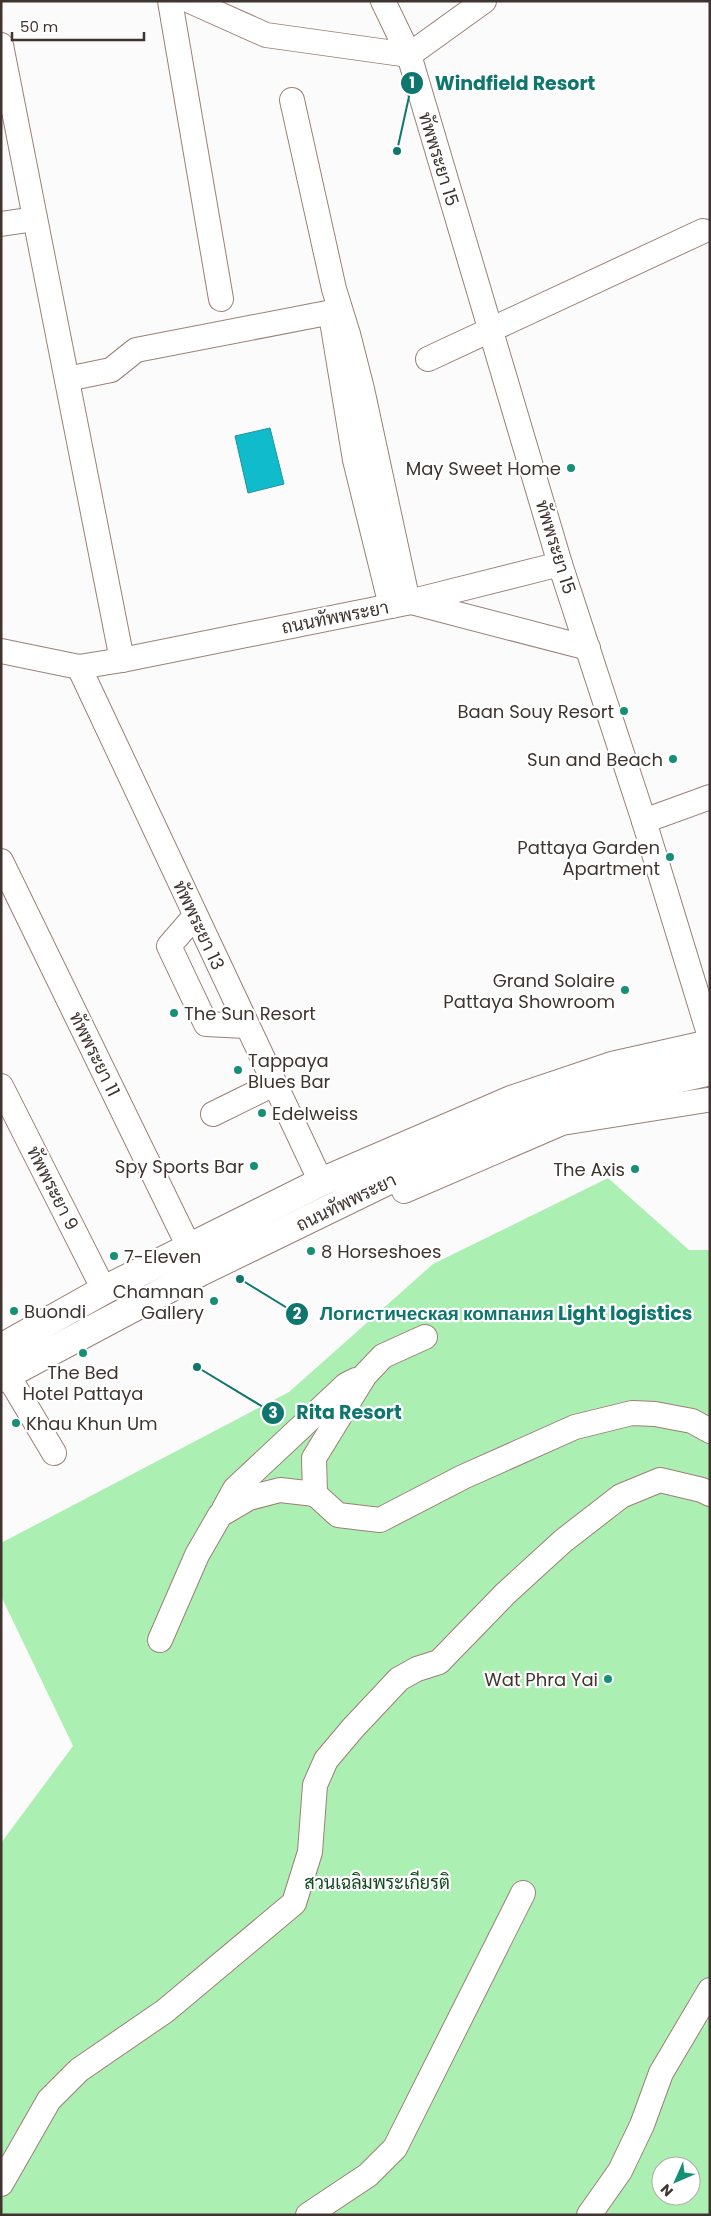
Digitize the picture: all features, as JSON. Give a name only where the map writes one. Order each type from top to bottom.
[{"type":"main road","name":"ถนนทัพพระยา","points":[[1,1348],[104,1290],[321,1182],[510,1100],[612,1066],[710,1044]]},
{"type":"main road","name":"ถนนทัพพระยา","points":[[4,1376],[202,1271],[398,1177],[520,1124],[616,1092],[706,1072]]},
{"type":"street","points":[[170,1],[220,298]]},
{"type":"street","points":[[190,1],[266,35],[408,55],[484,1]]},
{"type":"street","name":"ทัพพระยา 15","points":[[383,1],[408,55],[560,564],[644,821],[710,1037]]},
{"type":"street","points":[[1,45],[122,660]]},
{"type":"street","points":[[292,100],[334,289],[362,389],[403,603]]},
{"type":"street","points":[[1,224],[35,219]]},
{"type":"street","points":[[428,359],[703,231]]},
{"type":"street","points":[[66,379],[111,370],[136,350],[327,313],[332,321],[355,460],[403,603]]},
{"type":"street","points":[[403,603],[560,564]]},
{"type":"street","name":"ถนนทัพพระยา","points":[[79,667],[403,603],[588,648]]},
{"type":"street","points":[[1,651],[79,667]]},
{"type":"street","name":"ทัพพระยา 13","points":[[79,667],[246,1026],[321,1182]]},
{"type":"street","points":[[644,821],[710,798]]},
{"type":"street","name":"ทัพพระยา 11","points":[[1,861],[189,1247]]},
{"type":"street","points":[[195,916],[169,946],[206,1024],[246,1026]]},
{"type":"street","points":[[398,1177],[404,1191],[562,1123],[708,1108],[706,1072]]},
{"type":"street","points":[[213,1114],[274,1084]]},
{"type":"street","name":"ทัพพระยา 9","points":[[1,1086],[104,1290]]},
{"type":"street","points":[[315,1494],[314,1458],[365,1375],[383,1356],[425,1337]]},
{"type":"street","points":[[160,1640],[197,1555],[235,1489],[346,1385],[365,1375]]},
{"type":"street","points":[[4,1376],[54,1453]]},
{"type":"street","points":[[220,1515],[248,1498],[280,1490],[315,1494],[338,1515],[380,1520],[463,1477],[575,1428],[632,1413],[655,1414],[692,1421],[710,1431]]},
{"type":"street","points":[[1,2184],[49,2100],[79,2070],[165,2011],[294,1903],[310,1852],[315,1785],[326,1760],[399,1679],[417,1669],[439,1662],[505,1594],[563,1541],[621,1496],[660,1480],[702,1490],[710,1494]]},
{"type":"street","points":[[308,2215],[368,2175],[395,2148],[523,1893]]},
{"type":"street","points":[[589,2215],[620,2171],[642,2125],[661,2073],[710,1990]]},
{"type":"green space","name":"สวนเฉลิมพระเกียรติ","points":[[608,1178],[689,1250],[710,1250],[710,2215],[1,2215],[1,1843],[73,1746],[1,1596],[1,1543],[289,1392],[433,1264]]},
{"type":"water","points":[[270,428],[284,484],[248,493],[235,436]]},
{"type":"place","name":"Windfield Resort","points":[[397,151]]},
{"type":"place","name":"May Sweet Home","points":[[571,468]]},
{"type":"place","name":"Baan Souy Resort","points":[[624,711]]},
{"type":"place","name":"Sun and Beach","points":[[673,759]]},
{"type":"place","name":"Pattaya Garden Apartment","points":[[670,857]]},
{"type":"place","name":"Grand Solaire Pattaya Showroom","points":[[625,990]]},
{"type":"place","name":"The Sun Resort","points":[[174,1013]]},
{"type":"place","name":"Tappaya Blues Bar","points":[[238,1070]]},
{"type":"place","name":"Edelweiss","points":[[262,1113]]},
{"type":"place","name":"Spy Sports Bar","points":[[254,1166]]},
{"type":"place","name":"The Axis","points":[[635,1169]]},
{"type":"place","name":"8 Horseshoes","points":[[311,1251]]},
{"type":"place","name":"7-Eleven","points":[[114,1256]]},
{"type":"place","name":"Логистическая компания Light logistics","points":[[240,1279]]},
{"type":"place","name":"Chamnan Gallery","points":[[214,1301]]},
{"type":"place","name":"Buondi","points":[[14,1311]]},
{"type":"place","name":"The Bed Hotel Pattaya","points":[[83,1353]]},
{"type":"place","name":"Rita Resort","points":[[197,1367]]},
{"type":"place","name":"Khau Khun Um","points":[[16,1423]]},
{"type":"place","name":"Wat Phra Yai","points":[[608,1679]]}]
